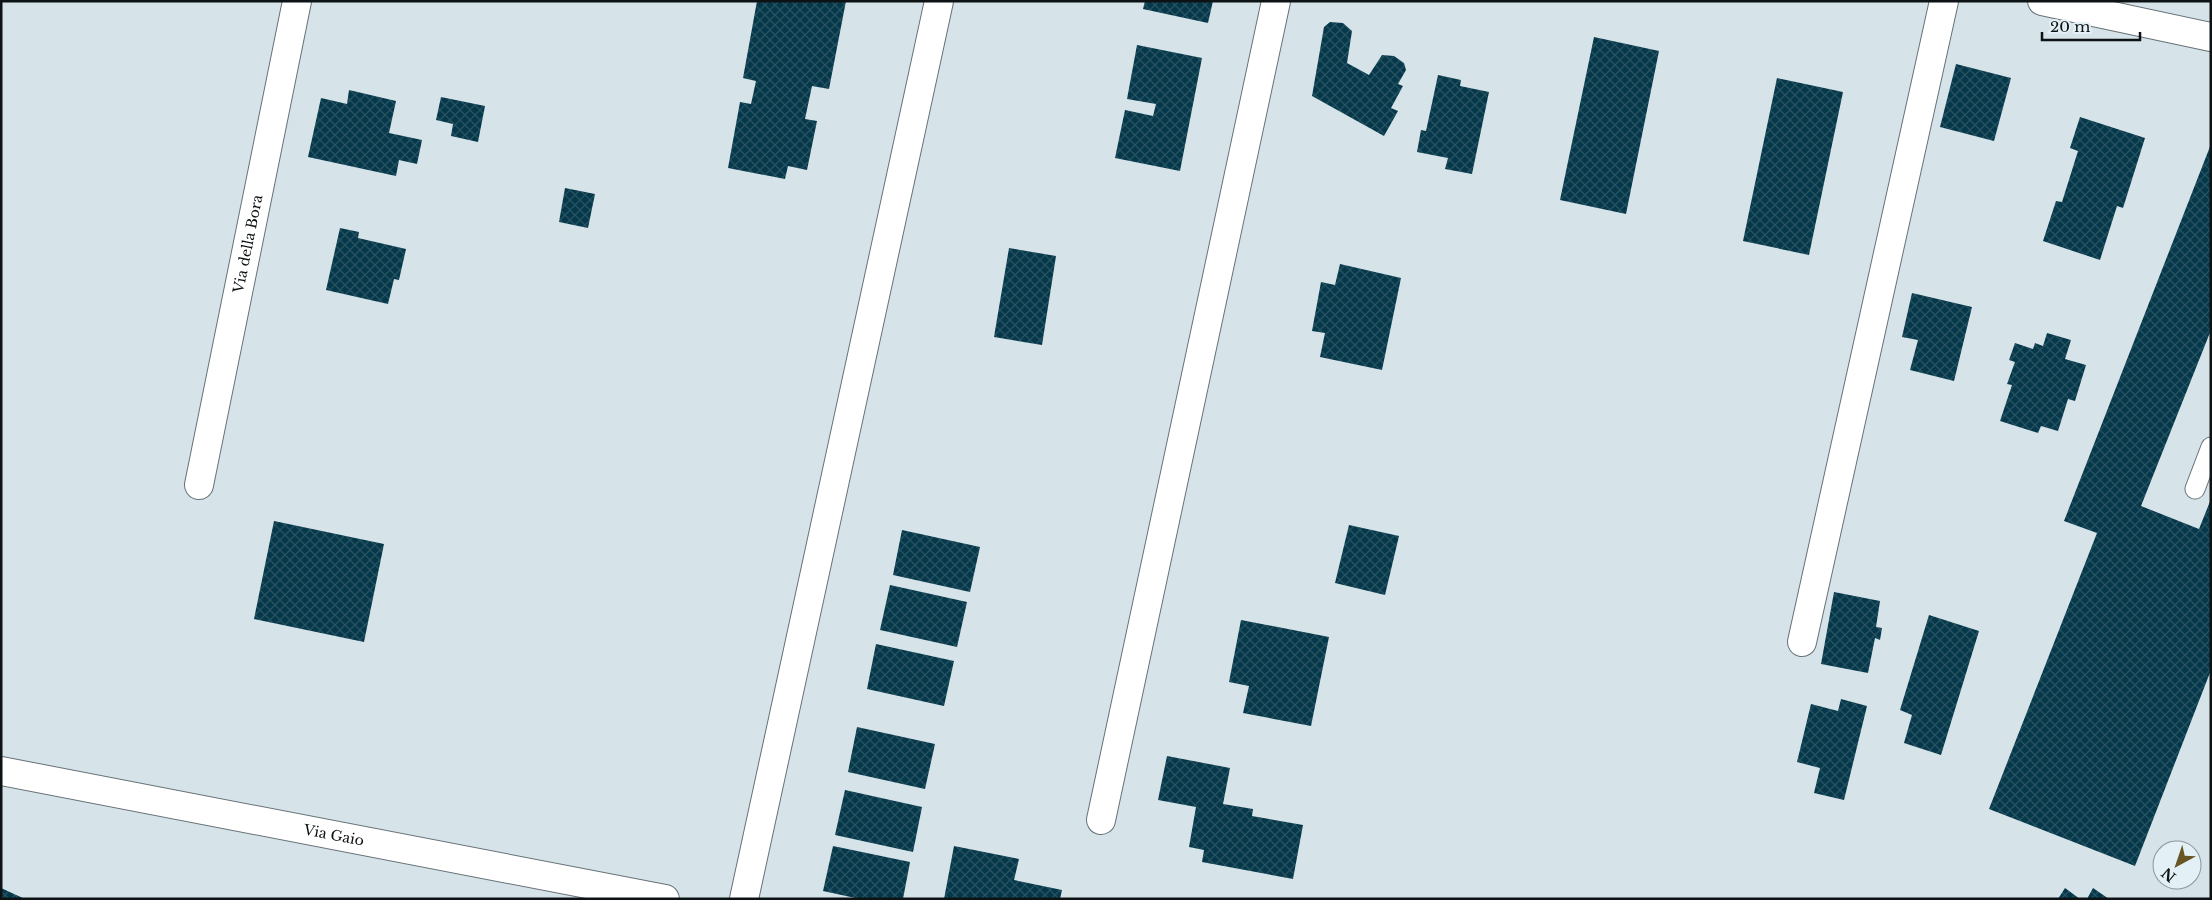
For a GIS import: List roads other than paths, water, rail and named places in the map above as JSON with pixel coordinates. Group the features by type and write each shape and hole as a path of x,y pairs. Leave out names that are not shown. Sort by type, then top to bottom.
{"street":[{"name":"Via della Bora","path":"199,485 297,1"},
{"path":"744,899 939,1"},
{"path":"1101,820 1276,1"},
{"path":"1802,642 1944,1"},
{"path":"2042,1 2211,37"},
{"name":"Via Gaio","path":"1,771 666,899"}],"lane":[{"path":"2195,490 2211,447"}]}
